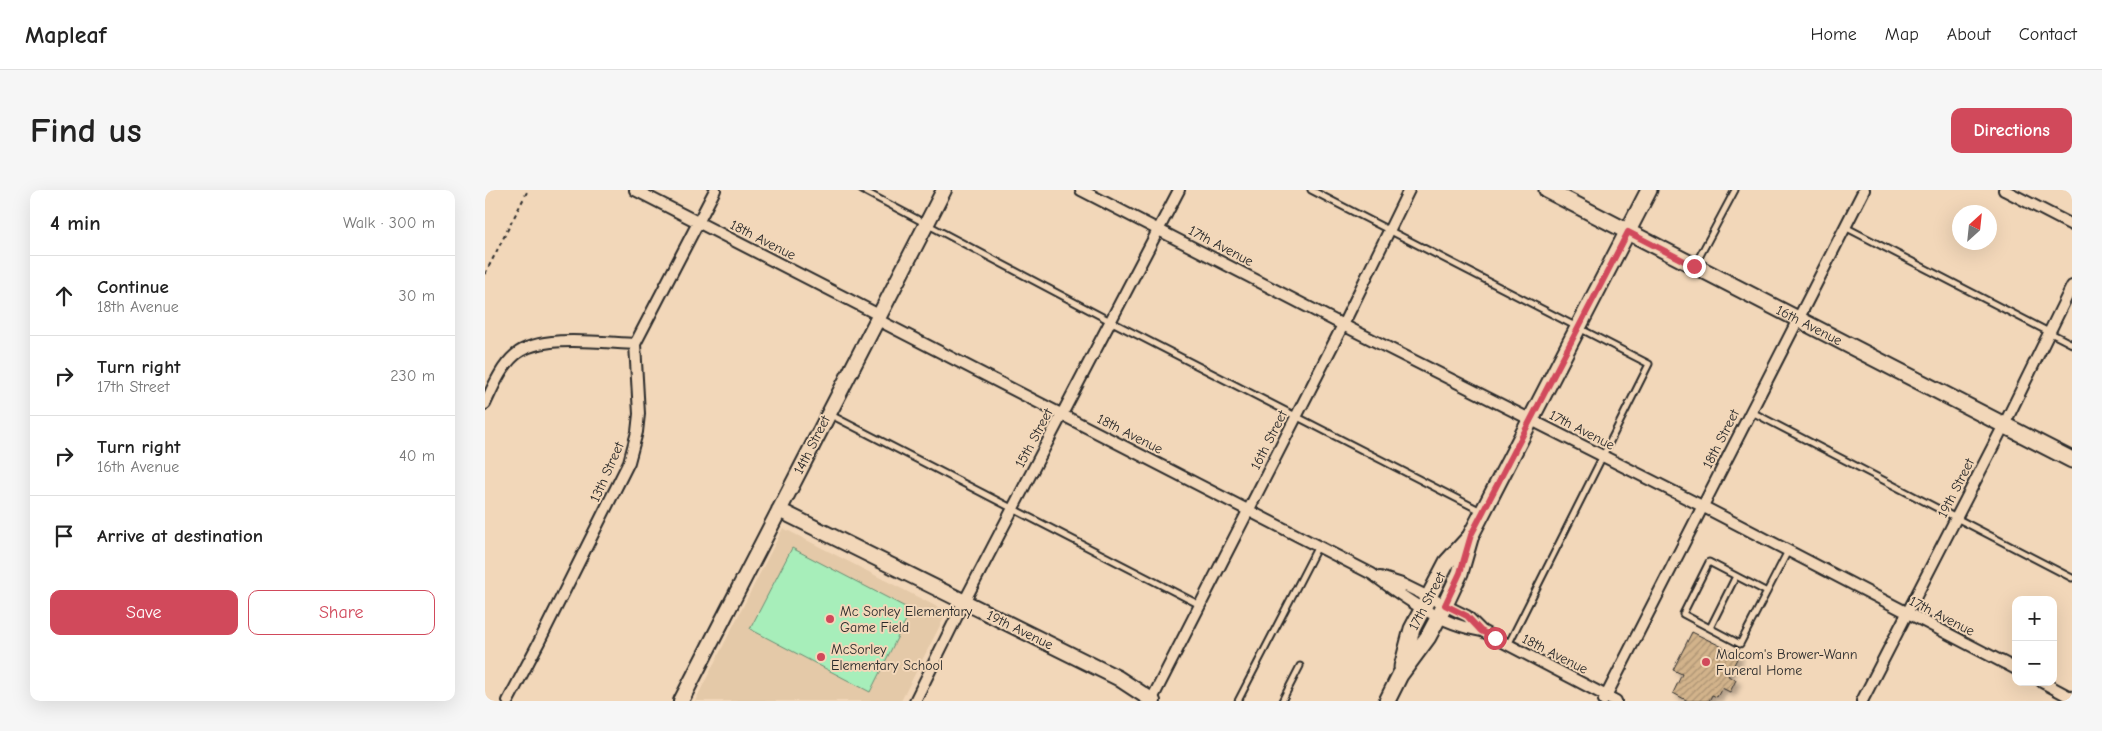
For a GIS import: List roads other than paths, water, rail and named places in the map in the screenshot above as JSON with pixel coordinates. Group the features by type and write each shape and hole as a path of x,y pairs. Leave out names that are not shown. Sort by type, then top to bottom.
{"main road":[{"name":"16th Avenue","path":"1547,190 2072,460"},
{"name":"17th Street","path":"1400,675 1428,637 1442,611 1460,573 1471,535 1649,190"},
{"name":"17th Street","path":"1389,700 1400,675 1412,629 1447,562 1471,535"}],"street":[{"name":"18th Avenue","path":"635,190 1061,415 1249,509 1372,574 1402,584 1442,611 1463,628 1481,631 1604,698 1616,701"},
{"path":"485,404 506,365 522,350 542,343 635,344 715,190"},
{"name":"14th Street","path":"681,701 944,190"},
{"name":"17th Avenue","path":"1081,190 1702,506 2012,667"},
{"name":"15th Street","path":"915,701 963,602 1112,322 1179,190"},
{"name":"16th Street","path":"1152,701 1343,325 1409,190"},
{"name":"18th Street","path":"1604,698 1864,190"},
{"path":"2004,190 2072,225"},
{"name":"19th Street","path":"1862,701 2004,425 2072,286"},
{"name":"13th Street","path":"507,701 539,642 629,462 637,432 639,414 635,344"},
{"name":"19th Avenue","path":"779,510 1118,678 1152,701"},
{"path":"2050,686 2072,698"}],"lane":[{"path":"862,190 1112,322 1483,513"},
{"path":"1311,190 1649,364 1507,645"},
{"path":"1694,266 1735,190"},
{"path":"1845,227 2072,344"},
{"path":"1750,411 2072,578"},
{"path":"828,414 1200,605"},
{"path":"1238,701 1319,546"},
{"path":"1767,592 1709,562 1683,614 1740,644 1767,592 1788,551"},
{"path":"1709,628 1736,576"},
{"path":"1283,701 1300,666"}],"place":[{"name":"Mc Sorley Elementary Game Field","path":"830,619"},
{"name":"McSorley Elementary School","path":"821,657"},
{"name":"Malcom's Brower-Wann Funeral Home","path":"1706,662"}]}
